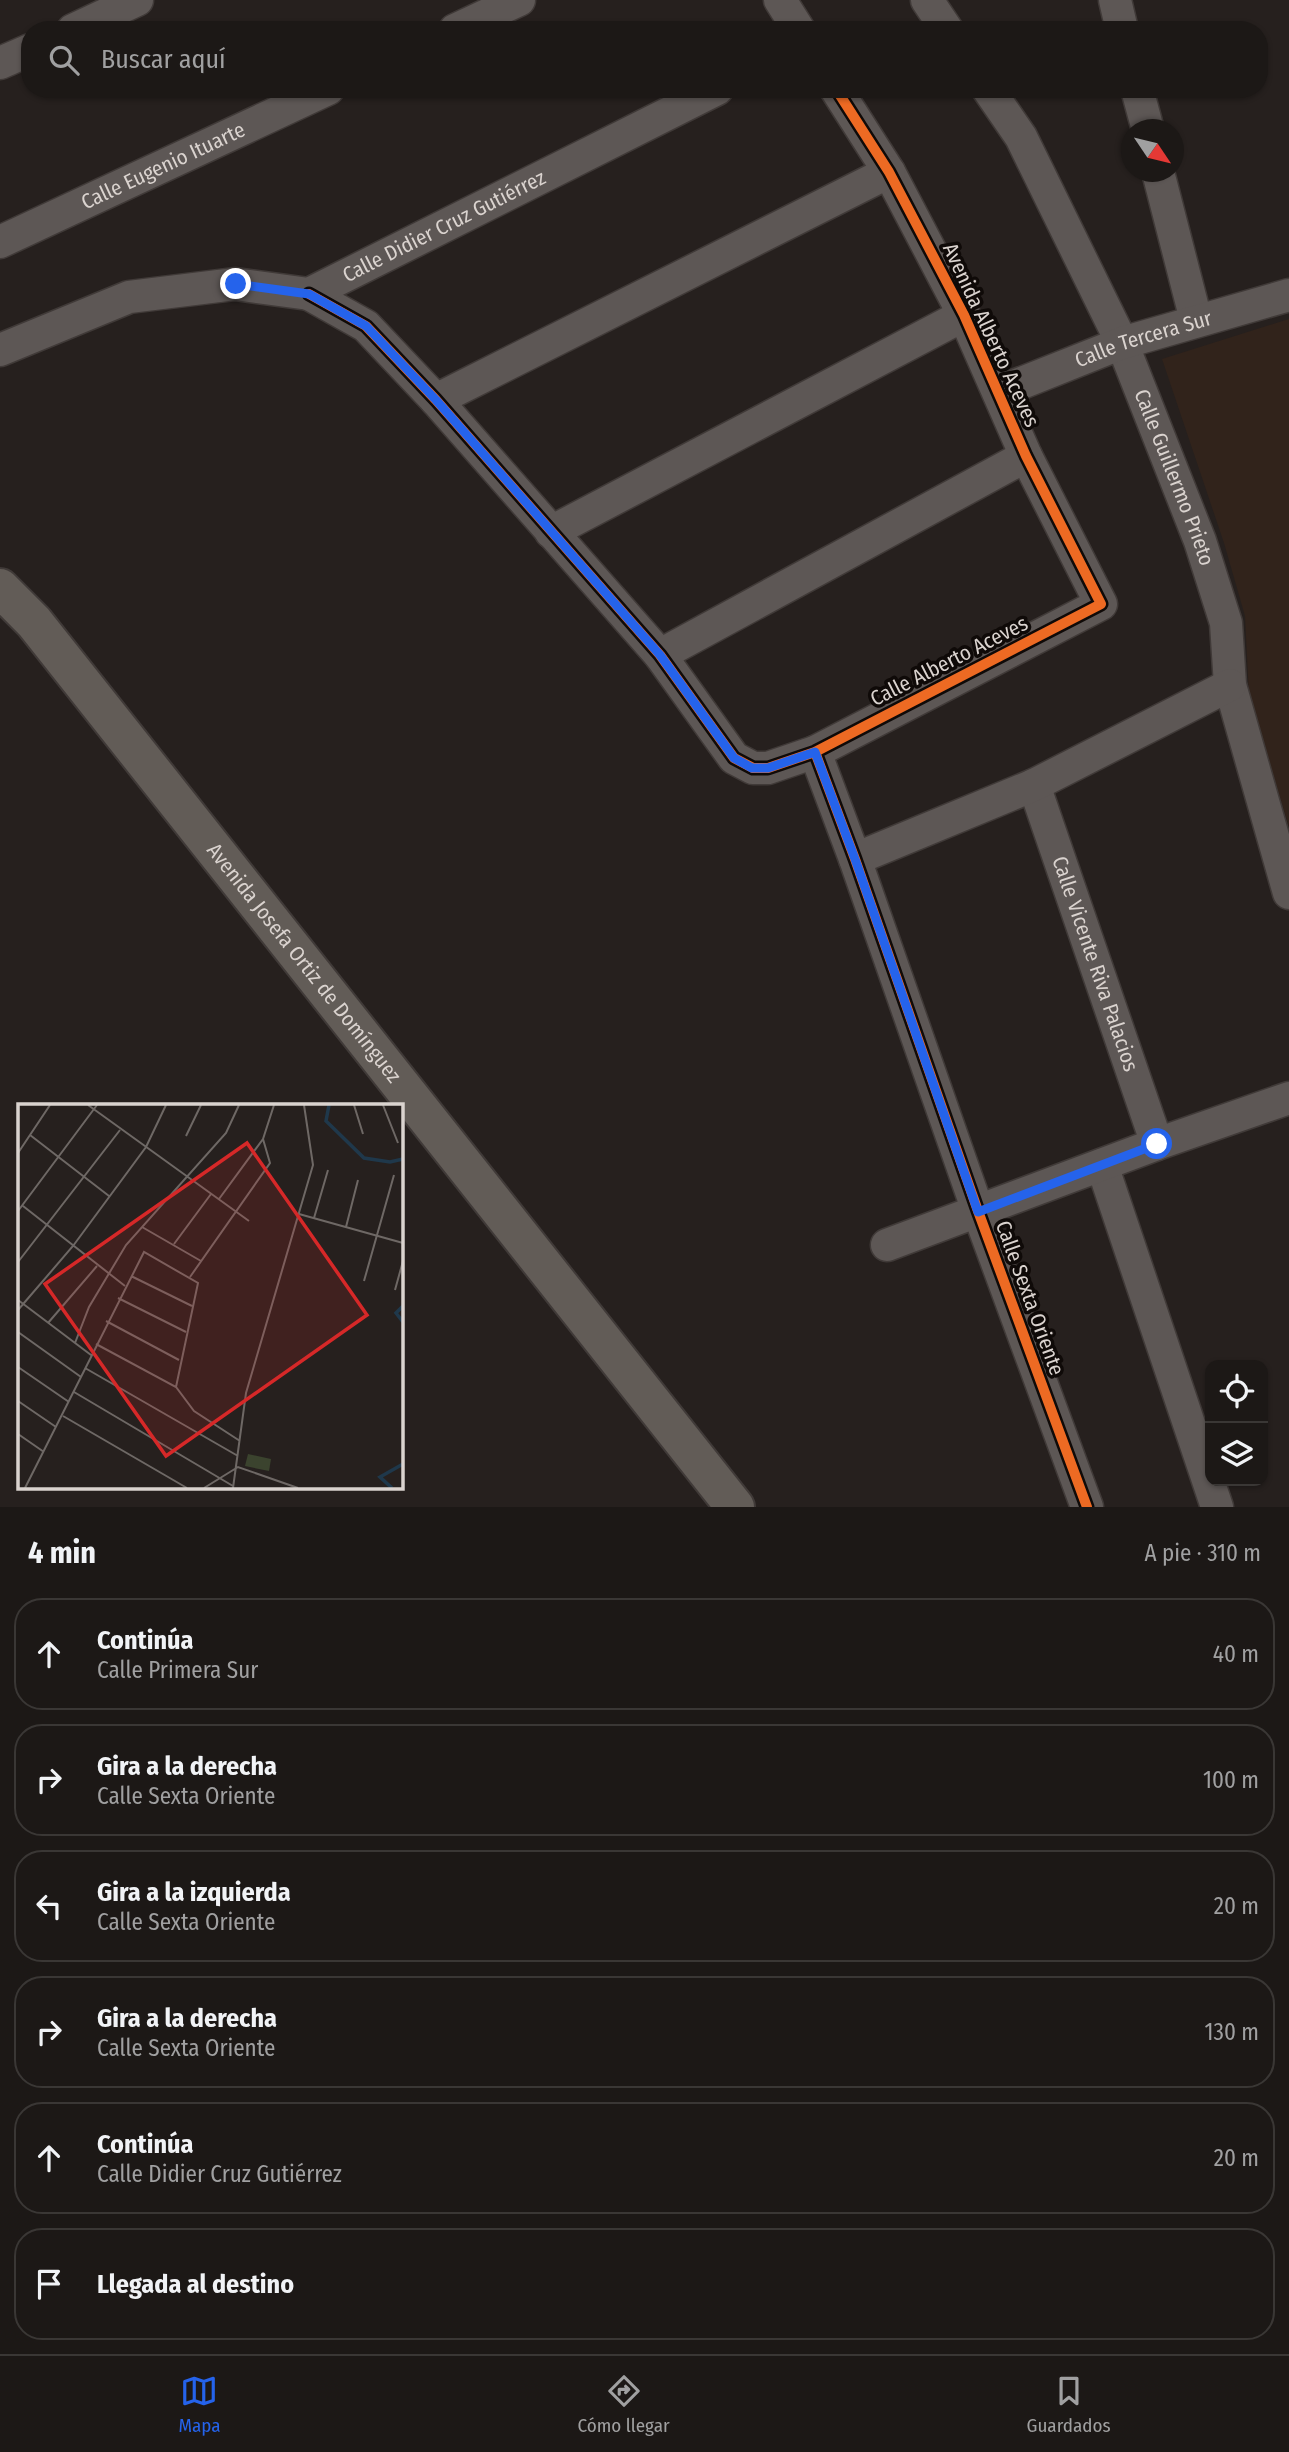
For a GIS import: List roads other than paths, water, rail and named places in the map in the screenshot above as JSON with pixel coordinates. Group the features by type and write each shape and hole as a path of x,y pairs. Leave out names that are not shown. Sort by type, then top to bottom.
{"main road":[{"name":"Avenida Josefa Ortiz de Domínguez","path":"0,588 34,622 735,1507"}],"street":[{"path":"92,21 137,0"},
{"path":"474,21 519,0"},
{"path":"780,0 793,21"},
{"path":"927,0 941,21"},
{"path":"1115,0 1120,21"},
{"path":"0,63 21,54"},
{"name":"Calle Eugenio Ituarte","path":"0,242 309,98"},
{"name":"Calle Didier Cruz Gutiérrez","path":"309,294 699,98"},
{"name":"Avenida Alberto Aceves","path":"842,98 889,172 964,315 1026,456 1101,604"},
{"name":"Calle Guillermo Prieto","path":"994,98 1021,137 1122,343 1200,541 1226,623 1230,685 1289,893"},
{"path":"1139,98 1145,119"},
{"path":"436,400 889,172"},
{"path":"1161,182 1196,320"},
{"path":"0,350 129,297 236,284 309,294 366,326 436,400 660,655 734,758 752,768 768,768 815,752"},
{"name":"Calle Tercera Sur","path":"999,392 1122,343 1289,295"},
{"path":"551,532 964,315"},
{"path":"660,655 1026,456"},
{"name":"Calle Alberto Aceves","path":"815,752 1101,604"},
{"path":"855,859 1034,785 1230,685"},
{"name":"Calle Sexta Oriente","path":"815,752 978,1212 1087,1507"},
{"name":"Calle Vicente Riva Palacios","path":"1034,785 1157,1144"},
{"path":"887,1245 1157,1144 1289,1098"},
{"path":"1102,1165 1217,1507"}]}
